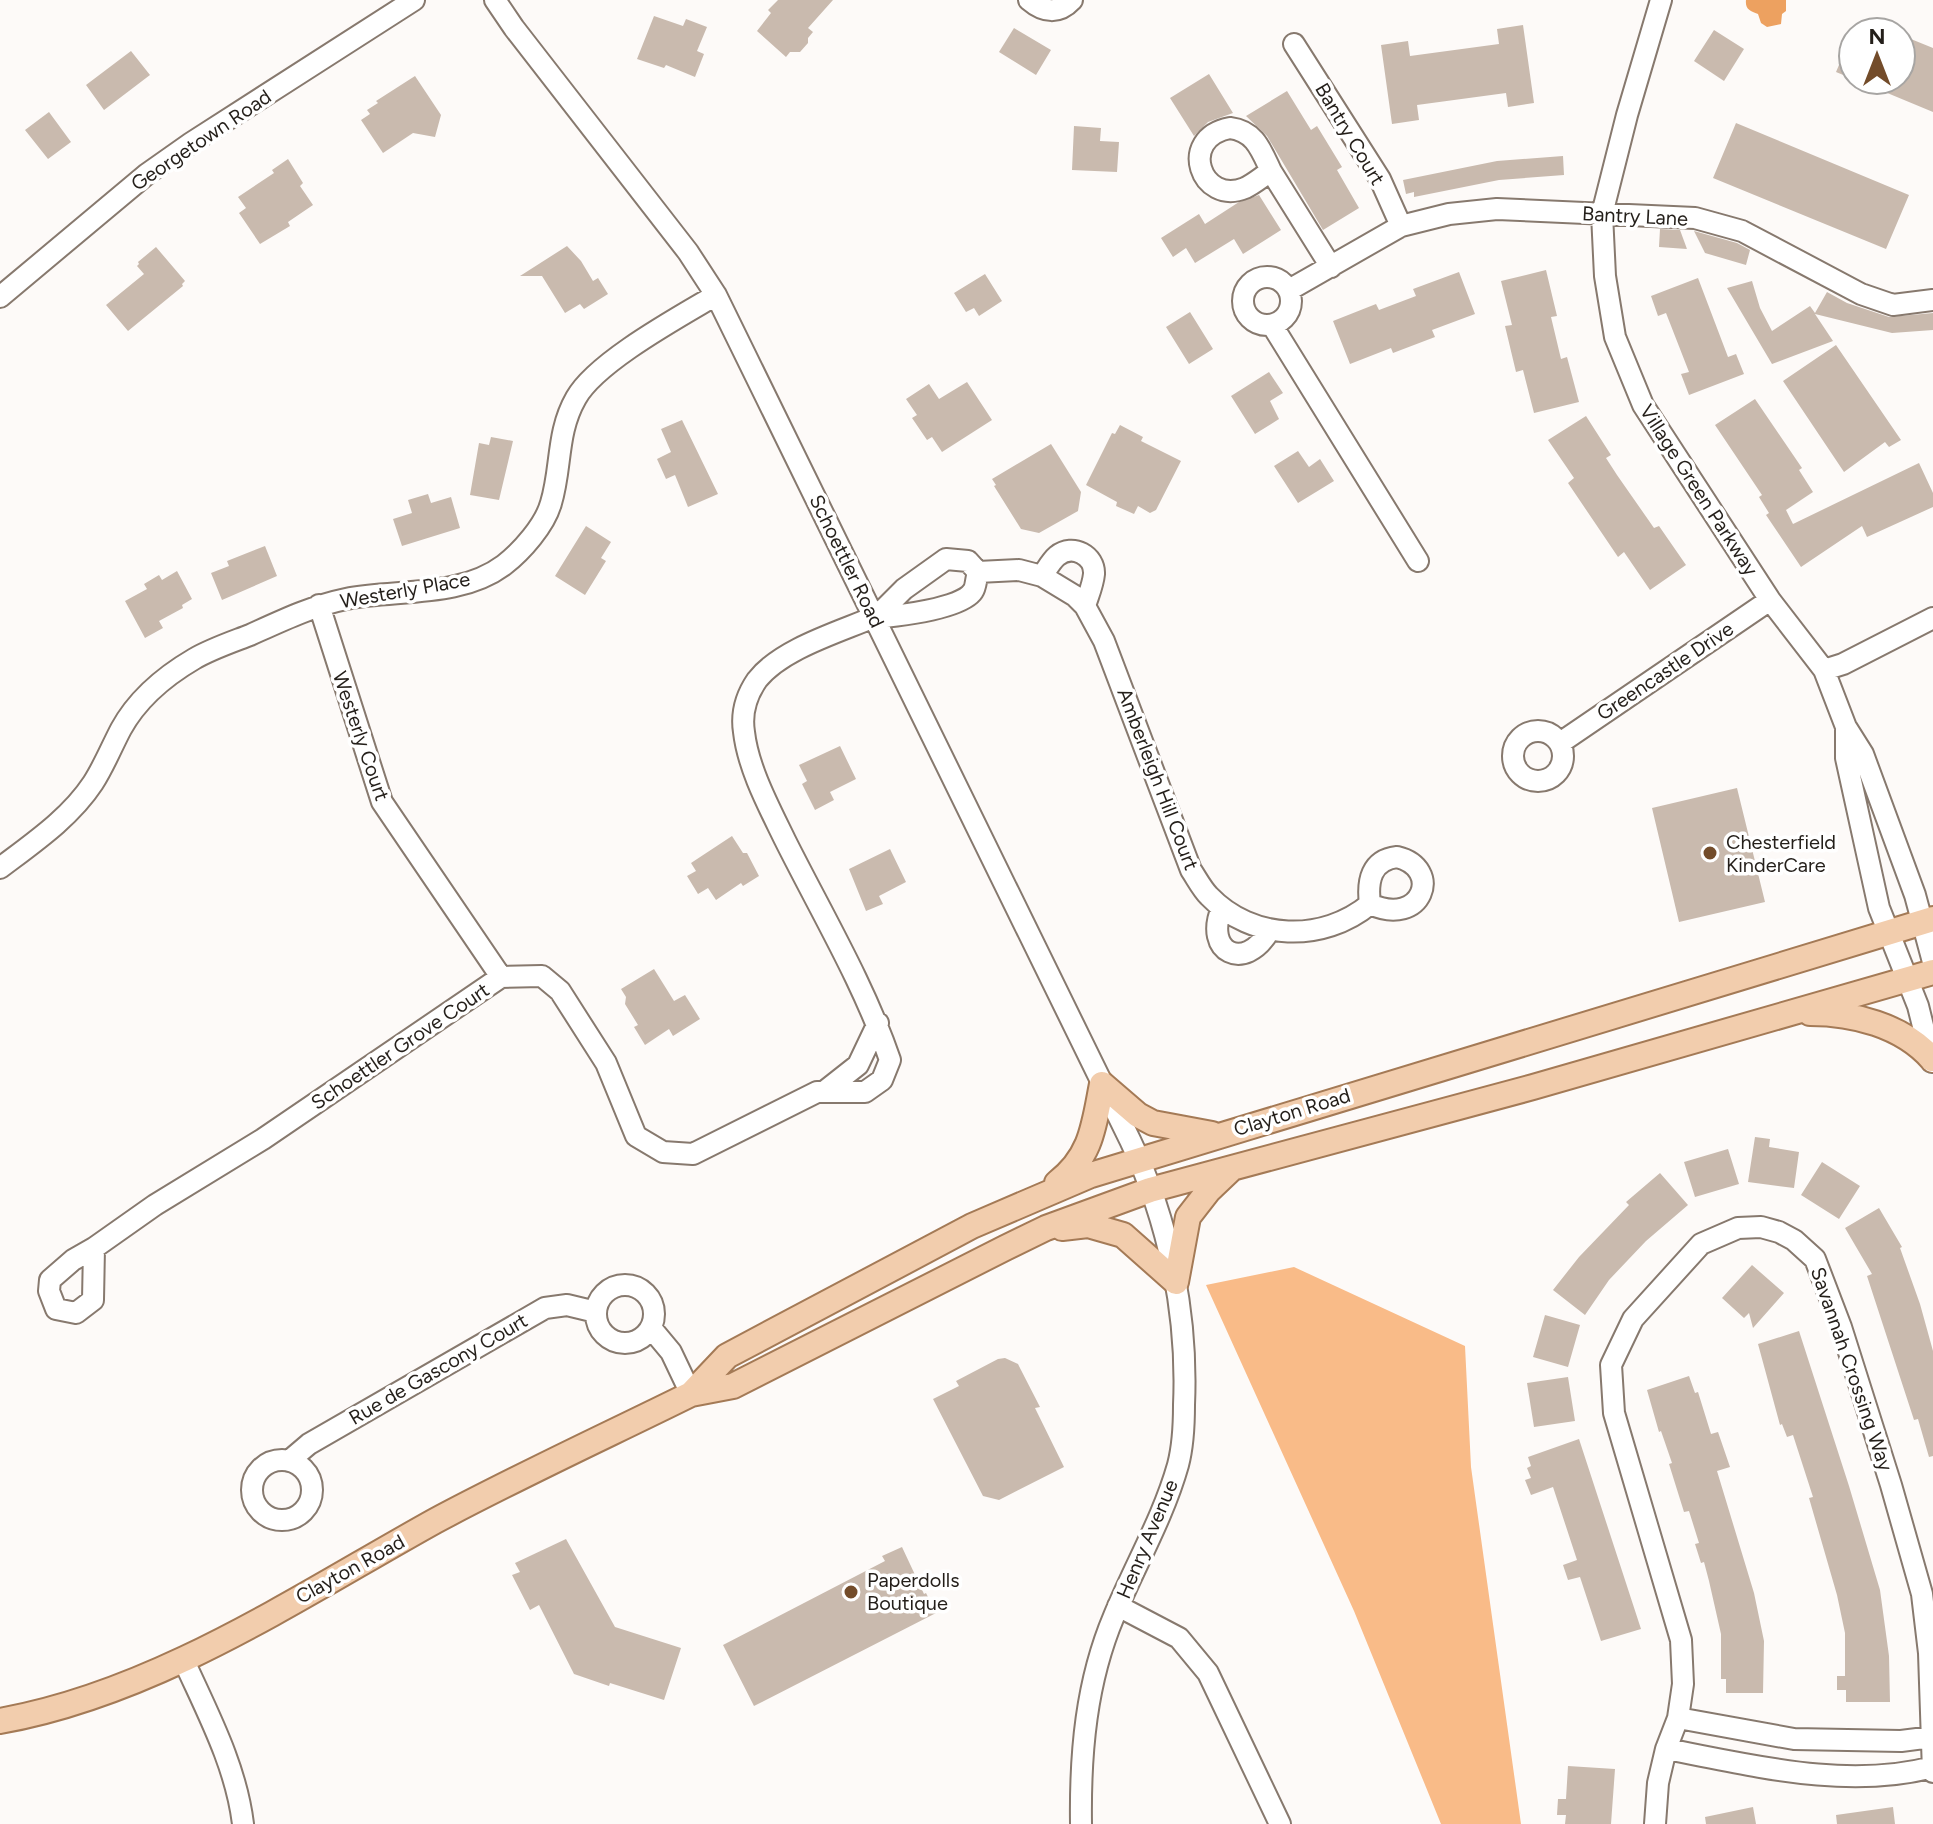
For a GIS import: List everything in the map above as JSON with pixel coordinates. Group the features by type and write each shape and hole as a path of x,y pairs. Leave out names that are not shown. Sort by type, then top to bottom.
{"main road":[{"name":"Clayton Road","path":"691,1394 727,1356 972,1226 1046,1192 1139,1159 1928,920"},
{"name":"Clayton Road","path":"0,1721 98,1694 184,1661 440,1519 691,1394 733,1386 1046,1228 1150,1190 1533,1087 1933,972"},
{"path":"1787,1013 1821,1013 1880,1024 1908,1038 1932,1062"},
{"path":"1102,1084 1138,1115 1153,1123 1219,1135"},
{"path":"1046,1192 1073,1171 1087,1148 1102,1084"},
{"path":"1176,1282 1188,1217 1230,1170"},
{"path":"1046,1228 1088,1225 1123,1235 1176,1282"}],"street":[{"name":"Georgetown Road","path":"0,297 147,174 414,0"},
{"name":"Schoettler Road","path":"495,0 688,252 716,295 1139,1159"},
{"path":"1029,0 1037,7 1054,11 1072,0"},
{"name":"Village Green Parkway","path":"1661,0 1602,214 1605,276 1615,337 1643,405 1770,600 1824,670 1846,727 1863,754 1915,895 1928,920 1933,962"},
{"name":"Bantry Court","path":"1294,44 1380,179 1401,226"},
{"path":"1271,171 1331,267"},
{"name":"Bantry Lane","path":"1289,290 1401,226 1449,214 1497,209 1695,218 1742,231 1861,294 1893,305 1933,300"},
{"path":"1269,277 1284,283 1289,290 1289,311 1279,322 1264,325 1249,317 1243,302 1248,287 1261,278 1269,277"},
{"name":"Westerly Place","path":"0,868 40,838 81,798 93,783 140,701 167,676 197,657 319,605 372,595 455,586 487,575 503,565 521,549 551,504 560,440 577,395 598,371 716,295"},
{"path":"1272,325 1418,561"},
{"path":"1042,576 1062,552 1084,554 1094,571 1085,606"},
{"name":"Amberleigh Hill Court","path":"875,617 904,589 946,559 968,561 978,572 1019,570 1042,576 1075,596 1085,606 1104,641 1191,870 1207,894 1238,919 1269,931 1318,929 1339,923 1370,904"},
{"path":"875,617 908,615 963,600 973,591 978,572"},
{"name":"Greencastle Drive","path":"1560,743 1770,600"},
{"name":"Westerly Court","path":"319,605 382,802 501,977"},
{"name":"Schoettler Grove Court","path":"94,1248 155,1205 276,1130 501,977 542,976 560,991 606,1063 636,1136 663,1152 693,1154 817,1092 865,1092 882,1080 890,1060 878,1023 776,821 749,757 743,709 759,678 795,650 875,617"},
{"path":"1824,670 1932,621"},
{"name":"Village Green Parkway","path":"1846,727 1846,758 1879,908 1918,1006 1932,1062"},
{"path":"1222,908 1217,919 1216,935 1230,953 1253,951 1269,931"},
{"name":"Henry Avenue","path":"1081,1824 1081,1773 1087,1709 1101,1653 1118,1606 1163,1510 1179,1462 1186,1366 1176,1282 1139,1159"},
{"name":"Savannah Crossing Way","path":"1655,1824 1658,1783 1678,1718 1683,1684 1681,1640 1614,1413 1611,1365 1633,1319 1701,1244 1738,1228 1761,1227 1779,1232 1794,1240 1815,1259 1841,1327 1922,1594 1929,1653 1933,1769"},
{"path":"619,1285 629,1285 638,1288 652,1301 654,1319 651,1328 636,1341 617,1342 601,1331 596,1312 603,1294 619,1285"},
{"name":"Rue de Gascony Court","path":"289,1461 309,1444 545,1308 567,1305 596,1312"},
{"path":"651,1328 671,1352 691,1394"},
{"path":"1118,1606 1179,1638 1208,1673 1280,1824"},
{"path":"184,1661 222,1746 240,1798 243,1824"},
{"path":"1678,1718 1794,1739 1901,1741 1932,1737"},
{"path":"1666,1749 1792,1772 1863,1776 1933,1769"}],"shaded area":[{"path":"1746,0 1786,0 1781,24 1767,27 1761,23 1758,14 1747,8"},
{"path":"1294,1267 1465,1346 1471,1467 1521,1824 1441,1824 1354,1611 1206,1285"}],"building":[{"path":"778,0 833,0 808,28 813,32 808,43 800,52 790,52 786,57 757,31 771,13 768,10"},
{"path":"654,16 683,26 686,19 707,27 697,51 704,54 695,77 666,65 664,68 637,59"},
{"path":"1523,25 1534,103 1508,107 1506,93 1417,105 1419,120 1392,124 1381,45 1408,41 1410,56 1499,44 1497,29"},
{"path":"1014,28 1051,50 1036,75 999,52"},
{"path":"1714,30 1744,49 1724,81 1694,61"},
{"path":"1917,42 1933,48 1933,112 1894,96 1917,96"},
{"path":"131,51 150,75 104,110 86,85"},
{"path":"1209,74 1233,113 1208,122 1194,136 1170,98"},
{"path":"415,76 441,115 435,137 413,133 383,153 361,120 370,114 367,110 378,103 376,101"},
{"path":"1287,91 1311,130 1317,126 1342,167 1337,170 1359,208 1323,230 1267,136 1246,116"},
{"path":"49,112 71,142 48,159 25,130"},
{"path":"1736,123 1909,195 1886,249 1713,178"},
{"path":"1074,126 1101,128 1100,141 1119,142 1117,172 1072,170"},
{"path":"1563,156 1564,175 1499,180 1414,197 1414,192 1406,194 1403,180 1497,161"},
{"path":"288,159 313,205 288,222 290,226 260,244 239,213 246,208 238,197 274,173 272,170"},
{"path":"1259,195 1281,230 1243,254 1234,239 1195,263 1186,248 1173,257 1161,238 1199,214 1205,224 1239,202"},
{"path":"1660,229 1680,230 1687,249 1659,247"},
{"path":"1694,231 1737,243 1750,250 1746,265 1705,253"},
{"path":"567,246 593,281 598,278 608,294 584,309 580,304 565,313 542,276 520,276"},
{"path":"156,247 185,281 183,286 128,331 106,305 144,274 137,266 138,262"},
{"path":"1546,270 1557,316 1551,317 1561,359 1567,357 1579,402 1534,413 1523,370 1516,372 1505,326 1512,325 1501,281"},
{"path":"1459,272 1475,314 1432,330 1435,337 1393,353 1391,348 1350,364 1333,321 1376,304 1379,310 1416,296 1413,289"},
{"path":"985,274 1002,301 979,316 974,308 966,312 954,293"},
{"path":"1698,278 1728,357 1736,354 1744,374 1689,395 1681,374 1689,372 1666,313 1658,316 1651,296"},
{"path":"1752,281 1760,308 1772,331 1810,306 1815,313 1827,292 1847,303 1889,317 1933,313 1933,330 1892,333 1815,314 1833,341 1772,364 1727,288"},
{"path":"1190,312 1213,349 1189,364 1166,327"},
{"path":"1836,345 1901,440 1889,447 1885,442 1844,472 1783,381"},
{"path":"1269,372 1283,393 1270,401 1279,419 1255,434 1231,396"},
{"path":"967,382 992,420 942,452 932,437 927,440 912,418 917,415 906,399 929,384 939,399"},
{"path":"1755,399 1802,468 1799,470 1813,492 1786,510 1793,524 1919,463 1933,493 1933,507 1867,537 1862,526 1801,567 1766,515 1769,513 1759,497 1762,495 1715,425"},
{"path":"1586,416 1611,455 1606,458 1617,475 1654,528 1659,526 1686,565 1650,590 1624,552 1618,557 1568,483 1574,478 1548,440"},
{"path":"682,420 718,494 688,507 675,475 666,479 657,459 671,452 661,429"},
{"path":"1120,425 1143,437 1141,441 1181,461 1156,510 1150,513 1138,506 1134,514 1116,506 1117,502 1086,485 1112,433 1115,434"},
{"path":"491,437 513,441 499,500 470,495 479,443 489,445"},
{"path":"1051,444 1081,492 1078,511 1039,533 1021,529 992,479"},
{"path":"1298,451 1309,467 1320,459 1334,481 1298,503 1274,466"},
{"path":"428,494 431,503 451,497 460,528 402,546 393,519 412,513 408,500"},
{"path":"586,526 611,542 601,558 606,561 585,595 555,576"},
{"path":"265,546 277,576 222,600 211,573 229,566 227,561"},
{"path":"177,571 192,599 182,605 183,608 159,621 163,628 145,638 125,601 147,589 144,584 159,575 162,580"},
{"path":"840,746 856,779 830,792 834,800 815,810 802,784 807,781 799,765"},
{"path":"1737,788 1765,902 1679,922 1652,808"},
{"path":"732,836 743,853 747,853 759,876 743,886 741,883 716,900 708,888 698,894 687,876 696,871 691,863"},
{"path":"890,849 906,882 879,896 883,904 866,911 849,869"},
{"path":"654,969 674,1001 685,995 700,1019 673,1036 669,1029 645,1045 634,1027 638,1025 625,1004 626,997 621,989"},
{"path":"1755,1137 1770,1139 1769,1147 1799,1152 1794,1188 1748,1182"},
{"path":"1728,1149 1739,1184 1695,1197 1684,1162"},
{"path":"1822,1162 1860,1186 1839,1219 1801,1195"},
{"path":"1660,1173 1688,1205 1646,1241 1609,1280 1585,1315 1553,1290 1579,1257 1629,1205 1626,1202"},
{"path":"1879,1208 1902,1247 1933,1351 1933,1456 1929,1457 1867,1276 1872,1274 1845,1228"},
{"path":"1752,1265 1784,1293 1753,1328 1749,1313 1744,1318 1722,1298"},
{"path":"1545,1315 1580,1325 1568,1367 1533,1357"},
{"path":"1799,1331 1880,1590 1889,1656 1890,1702 1846,1702 1846,1690 1837,1690 1837,1676 1845,1676 1845,1633 1837,1595 1809,1498 1813,1497 1793,1435 1787,1437 1780,1425 1758,1344"},
{"path":"1005,1358 1018,1364 1040,1407 1035,1408 1064,1467 999,1500 983,1496 933,1399 959,1386 956,1381"},
{"path":"1689,1376 1695,1393 1698,1392 1711,1434 1718,1432 1730,1467 1717,1471 1754,1593 1764,1641 1763,1693 1726,1693 1726,1679 1721,1679 1721,1634 1709,1581 1695,1544 1699,1543 1689,1511 1684,1512 1669,1464 1672,1463 1647,1390"},
{"path":"1568,1377 1575,1421 1534,1427 1527,1383"},
{"path":"1579,1439 1641,1629 1601,1641 1580,1577 1568,1580 1563,1565 1577,1560 1553,1487 1531,1495 1525,1480 1531,1478 1527,1468 1531,1466 1528,1457"},
{"path":"566,1539 615,1627 681,1648 664,1700 574,1674 539,1605 530,1610 512,1575 520,1572 515,1563"},
{"path":"902,1547 936,1613 754,1706 723,1645 885,1561 882,1556"},
{"path":"1568,1766 1615,1769 1611,1824 1565,1824 1566,1815 1557,1815 1558,1799 1566,1799"},
{"path":"1753,1807 1756,1824 1706,1824 1705,1817"},
{"path":"1893,1807 1895,1824 1837,1824 1836,1815"}],"place":[{"name":"Chesterfield KinderCare","path":"1710,853"},
{"name":"Paperdolls Boutique","path":"851,1592"}]}
